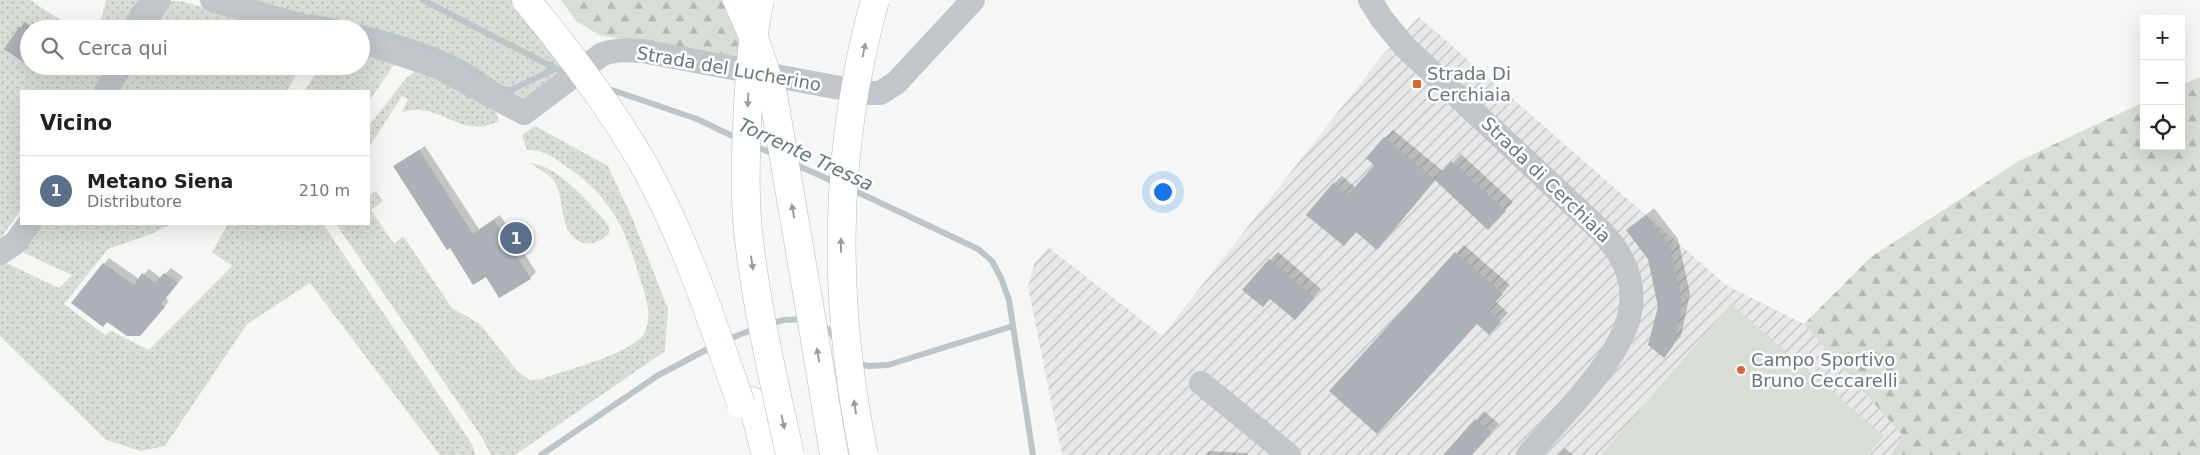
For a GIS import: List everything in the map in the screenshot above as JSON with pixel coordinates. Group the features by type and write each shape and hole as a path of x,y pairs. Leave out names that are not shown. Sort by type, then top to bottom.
{"highway":[{"path":"526,0 580,67 645,168 698,286 766,455"},
{"path":"538,0 560,25 603,83 656,167 674,202 708,282 746,402 754,455"},
{"path":"737,0 756,43 773,94 834,455"},
{"path":"760,0 755,21 749,79 746,166 748,229 760,313 790,455"},
{"path":"864,455 846,332 840,248 842,193 849,124 875,0"}],"street":[{"path":"146,20 159,0"},
{"path":"212,0 282,20"},
{"name":"Strada del Lucherino","path":"370,44 436,66 524,114 601,55 614,51 642,51 839,89 880,93 896,83 973,0"},
{"name":"Strada di Cerchiaia","path":"1370,0 1404,47 1601,231 1619,253 1626,267 1630,282 1630,307 1621,342 1591,383 1528,455"},
{"path":"107,90 115,75"},
{"path":"0,253 15,243 28,225"},
{"path":"1201,383 1289,455"}],"shaded area":[{"path":"1419,17 1726,285 1804,324 1903,436 1890,455 1062,455 1028,287 1034,264 1048,247 1162,336 1382,56"}],"green space":[{"path":"0,0 30,0 60,20 20,20 20,75 106,75 98,90 20,90 20,211 0,239"},
{"path":"106,0 149,0 137,20 101,20"},
{"path":"236,0 515,0 569,64 517,103 370,37 370,20 310,20"},
{"path":"561,0 724,0 741,31 739,59 599,35 576,21"},
{"path":"173,1 181,1 247,20 155,20 167,5"},
{"path":"370,55 396,62 370,100 370,90 306,90 314,75 370,75"},
{"path":"421,70 495,110 499,121 477,127 468,126 422,110 402,112 408,99 402,96 370,145 370,125 406,78"},
{"path":"123,75 296,75 288,90 116,90"},
{"path":"2200,77 2200,455 1890,455 1903,436 1804,324 1871,257 2019,161 2140,104 2140,150 2185,150 2185,83"},
{"path":"535,126 608,166 633,220 668,309 665,351 515,455 491,455 483,439 337,225 370,225 370,194 376,191 383,201 371,210 394,244 403,236 452,308 480,324 518,372 530,380 541,379 581,366 626,348 644,334 647,328 648,308 635,263 622,230 614,215 594,189 551,156 543,152 527,150 522,135"},
{"path":"530,163 541,166 562,177 606,222 609,234 594,243 584,243 576,240 564,219 555,182"},
{"path":"34,225 170,225 151,234 108,249 64,304 105,335 111,331 149,350 232,266 212,252 227,225 324,225 456,420 473,446 475,455 440,455 310,283 247,324 165,446 141,451 106,440 0,336 0,260 59,288 72,275 24,253 24,241"},
{"name":"Campo Sportivo Bruno Ceccarelli","path":"1731,304 1884,436 1867,455 1601,455"}],"building":[{"path":"19,27 20,28 20,60 4,49"},
{"path":"1384,137 1435,180 1377,250 1356,232 1344,246 1306,215 1333,183 1347,196 1374,165 1366,158"},
{"path":"419,150 473,234 494,220 531,279 499,298 486,277 473,285 450,248 447,250 393,166"},
{"path":"1451,161 1506,211 1488,230 1435,180"},
{"path":"1646,215 1670,247 1682,303 1673,346 1664,358 1648,345 1658,307 1648,259 1626,230"},
{"path":"1455,252 1503,294 1488,310 1501,322 1489,335 1477,324 1377,434 1329,391"},
{"path":"1269,259 1314,298 1295,320 1270,299 1263,307 1242,290"},
{"path":"103,263 134,285 142,273 155,283 164,273 178,283 161,304 165,307 140,336 127,336 107,322 103,327 71,303"},
{"path":"1475,419 1491,433 1472,455 1443,455"}],"waterway":[{"path":"129,20 134,10 144,0"},
{"name":"Torrente Tressa","path":"423,0 566,74"},
{"path":"311,17 325,20"},
{"path":"370,30 439,52 457,60 502,89 509,91 554,69"},
{"name":"Torrente Tressa","path":"606,88 697,119 739,139"},
{"name":"Torrente Tressa","path":"753,145 776,155"},
{"name":"Torrente Tressa","path":"792,163 837,183"},
{"name":"Torrente Tressa","path":"851,189 978,249 992,261 1009,300 1033,455"},
{"path":"768,324 784,320 805,319"},
{"path":"822,325 830,331 836,341"},
{"path":"856,363 868,366 888,365 1013,326"},
{"path":"726,340 757,328"},
{"path":"541,455 657,376 715,345"}],"place":[{"name":"Strada Di Cerchiaia","path":"1417,84"},
{"name":"Metano Siena","path":"516,238"},
{"name":"Campo Sportivo Bruno Ceccarelli","path":"1741,370"}]}
